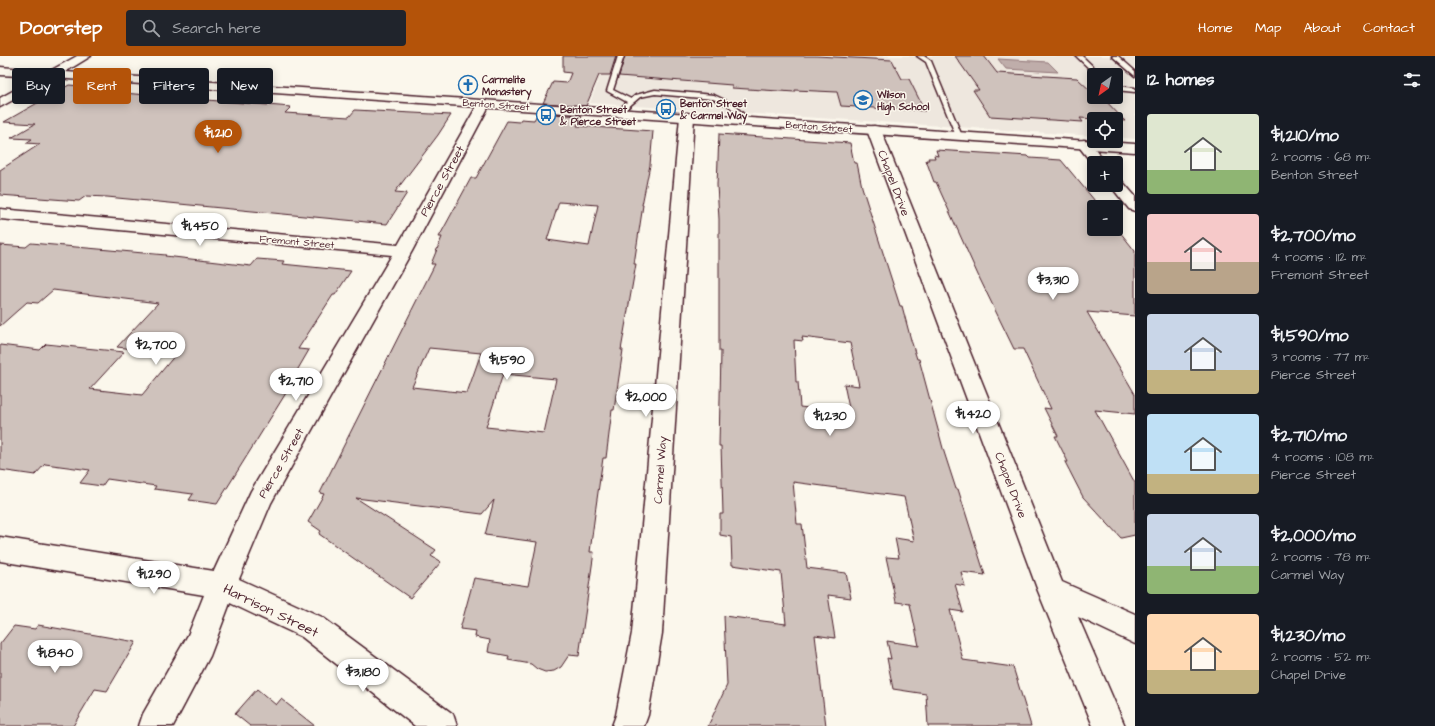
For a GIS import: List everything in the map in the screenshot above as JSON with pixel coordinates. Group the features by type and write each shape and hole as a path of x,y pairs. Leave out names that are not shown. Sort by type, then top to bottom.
{"street":[{"path":"63,68 85,56"},
{"name":"Benton Street","path":"0,71 12,72"},
{"name":"Benton Street","path":"65,75 1135,148"},
{"path":"0,103 12,96"},
{"name":"Pierce Street","path":"155,726 199,645 222,585 260,499 403,251 484,104"},
{"name":"Carmel Way","path":"628,726 632,715 647,633 687,117"},
{"name":"Chapel Drive","path":"874,130 1052,591 1109,726"},
{"path":"1084,144 1093,156"},
{"path":"1123,191 1135,206"},
{"name":"Fremont Street","path":"0,214 403,251"},
{"name":"Harrison Street","path":"0,549 222,585 312,626 441,726"},
{"path":"1052,591 1135,629"}],"lane":[{"path":"622,56 610,91 631,101"},
{"path":"920,56 928,61 959,136"},
{"path":"1079,56 1092,68"},
{"path":"1115,56 1135,74"},
{"path":"1123,89 1135,90"},
{"path":"619,112 631,101 642,95 655,92 714,96 731,105 749,122"}],"shaded area":[{"name":"Wilson High School","path":"607,56 1135,56 1135,139 1123,138 1123,112 1087,112 1087,136 590,103"},
{"path":"998,59 1048,62 1058,72 1006,69"}],"building":[{"path":"563,56 616,56 610,75 599,75 586,106 543,103 553,82 567,83 571,73 563,72"},
{"path":"625,56 816,56 892,60 902,79 909,79 925,111 841,106 837,92 795,90 795,92 732,88 732,85 619,76"},
{"path":"955,56 984,56 997,73 1077,78 1087,87 1087,104 1109,104 1116,112 1087,112 1087,118 1080,118 1083,122 990,116 973,90 979,90"},
{"path":"69,85 73,85 73,104 131,104 131,94 139,94 139,104 209,104 209,100 217,101 217,104 255,104 291,107 285,113 349,117 355,110 451,115 438,135 395,192 407,193 387,224 107,197 86,196 79,201 0,195 0,170 40,144 26,143 32,139 11,138 35,124 4,122 36,104 65,104 65,87"},
{"path":"538,113 582,116 577,126 653,131 650,165 642,205 634,264 636,264 621,350 623,350 614,410 612,410 606,458 603,458 596,506 590,552 594,552 579,656 569,655 561,667 554,671 545,672 537,669 531,664 508,660 509,656 488,652 490,640 475,637 476,631 460,629 474,578 528,586 537,542 485,535 494,500 482,514 356,498 436,550 431,556 441,562 410,598 319,534 321,531 308,522 324,494 320,493 435,264 431,264 442,237 439,237 471,178 476,178 507,121 519,122 521,119 534,120","holes":["559,202 598,205 589,246 547,240","429,348 481,353 467,393 412,387","503,374 556,379 544,433 486,427"]},
{"path":"719,134 850,143 854,163 857,163 862,187 900,306 902,306 917,359 919,359 944,452 956,489 958,489 985,575 961,572 965,586 955,584 963,612 950,610 963,660 1013,667 1031,726 928,726 926,694 893,689 887,658 891,659 887,641 919,646 910,604 896,602 886,557 899,558 895,538 914,541 904,497 793,482 797,524 802,524 807,568 846,573 851,598 828,595 835,638 815,635 826,726 708,726 727,685 724,616 786,624 781,572 732,565 731,537 720,535 720,514 723,514 721,446 719,446 721,351 719,351 719,219 717,185","holes":["802,337 850,343 859,386 844,384 850,413 800,407 798,382 796,382 794,340 803,341"]},
{"path":"936,150 1028,156 1030,158 1061,160 1094,200 1087,200 1087,236 1123,236 1135,251 1135,316 1087,312 1135,394 1135,414 1095,410 1135,483 1135,535 1121,538 1083,497 1065,462 1068,462 1055,436 1058,436 1044,408 1051,409 1023,349 1014,349 978,275 936,182 934,182 926,160 929,160 928,158 935,158 934,155 938,156"},
{"path":"31,243 166,255 165,256 251,266 257,259 284,261 282,264 351,271 335,295 333,295 298,349 309,350 284,393 286,393 217,504 189,500 193,494 154,489 156,486 107,479 102,486 80,483 90,470 45,464 35,475 0,470 0,345 40,350 46,344 124,352 90,389 142,395 176,354 117,347 158,303 53,290 38,303 27,302 0,326 0,245 26,247"},
{"path":"38,625 136,642 107,691 95,689 73,726 0,726 0,644 14,626 35,629"},
{"path":"257,689 276,705 281,699 315,726 250,726 235,714"}],"place":[{"name":"Carmelite Monastery","path":"468,85"},
{"name":"Wilson High School","path":"863,100"},
{"name":"Benton Street & Carmel Way","path":"666,109"},
{"name":"Benton Street & Pierce Street","path":"546,115"}]}
